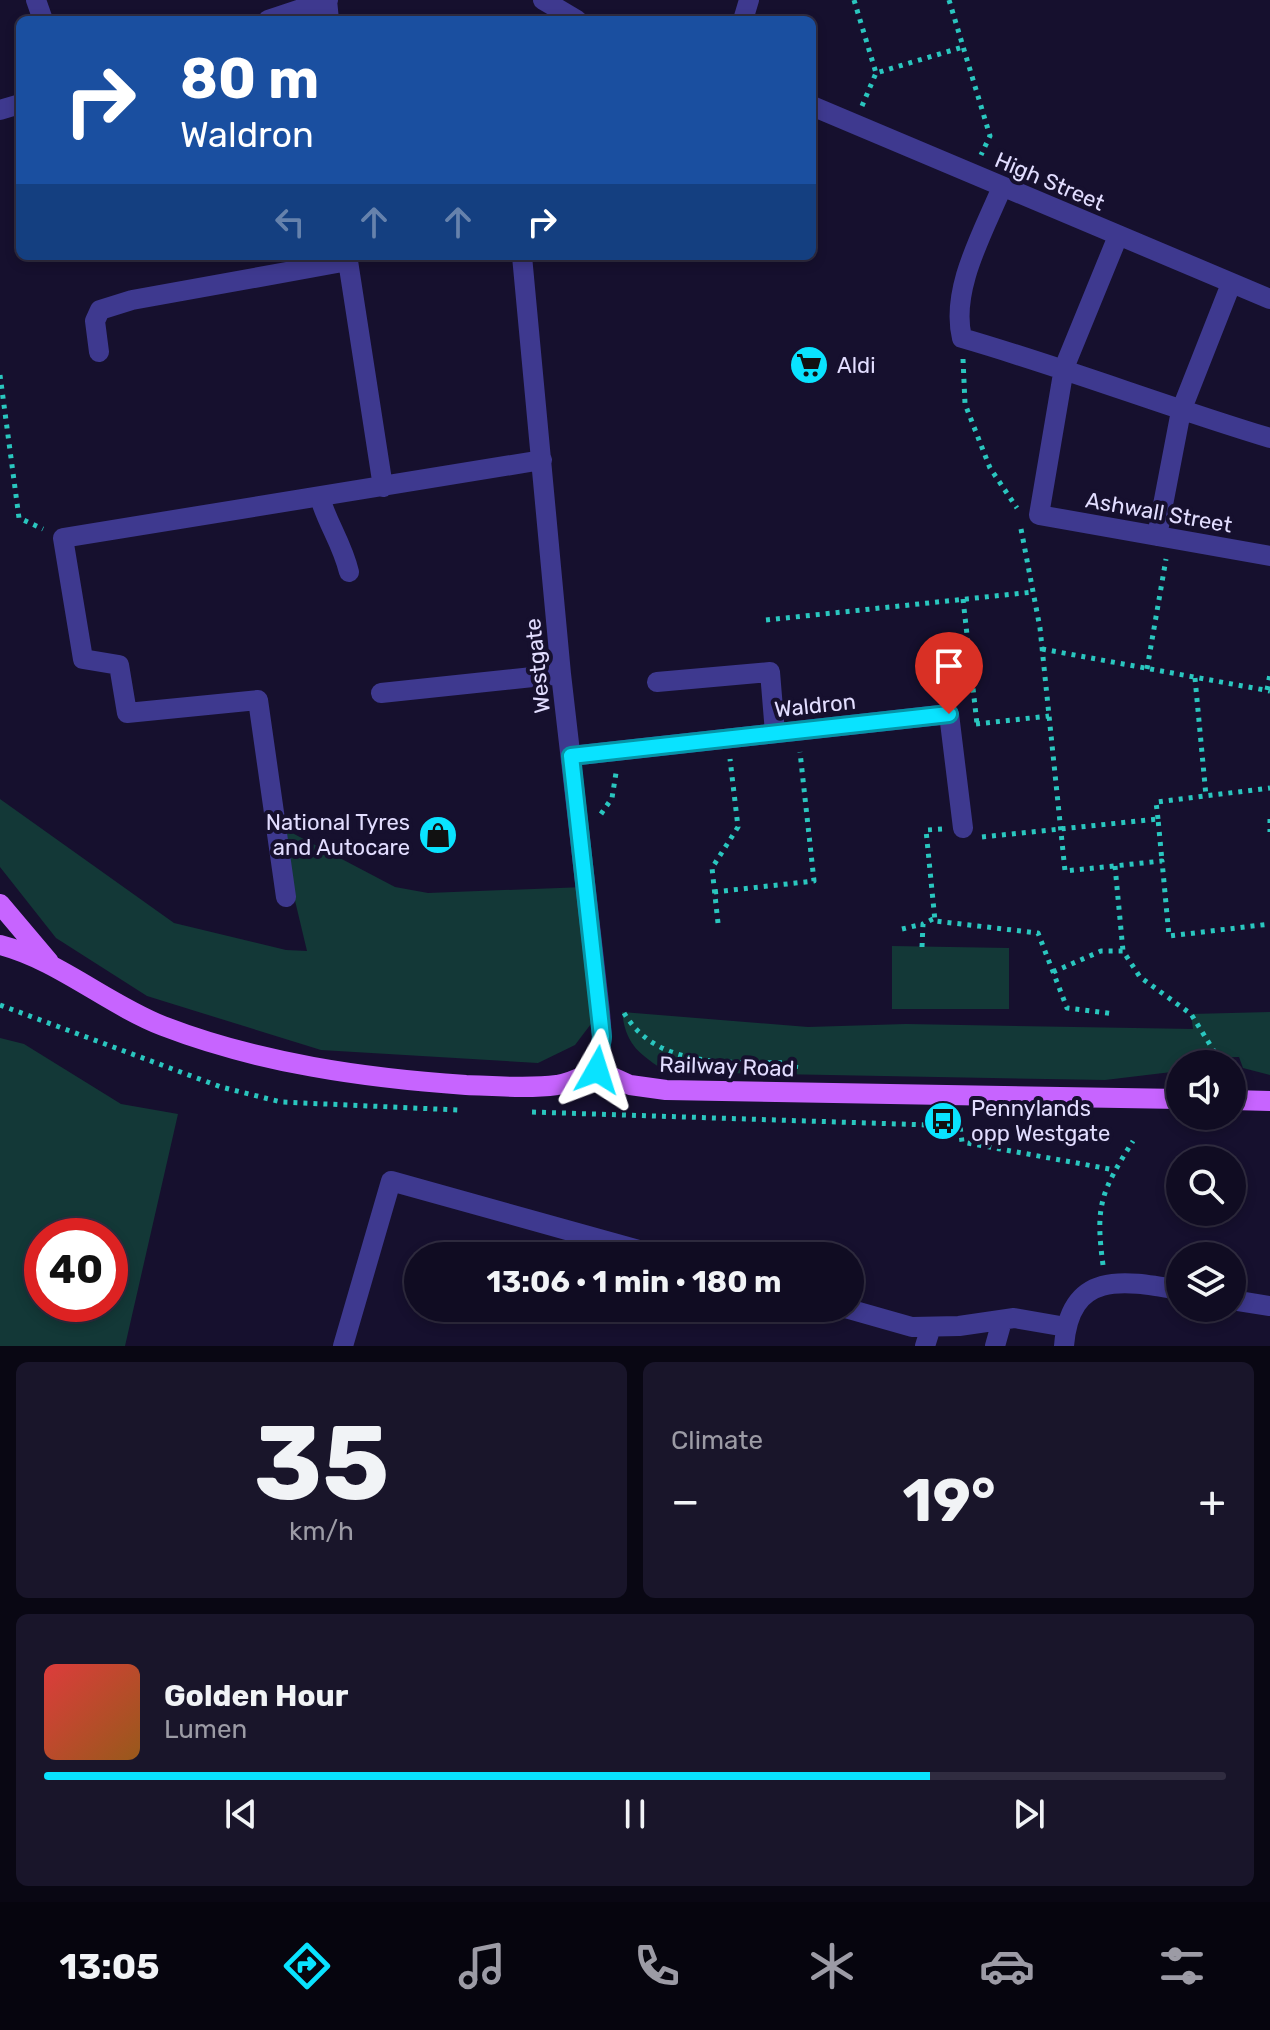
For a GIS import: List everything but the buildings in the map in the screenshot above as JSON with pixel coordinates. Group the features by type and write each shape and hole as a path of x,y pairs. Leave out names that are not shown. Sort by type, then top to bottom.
{"main road":[{"path":"0,904 59,972"},
{"path":"0,945 162,1025 214,1043 326,1069 387,1078 501,1087 560,1085 597,1070"},
{"name":"Railway Road","path":"597,1070 630,1085 666,1090 1166,1099"},
{"path":"1246,1100 1270,1101"}],"street":[{"path":"280,16 327,0"},
{"path":"543,0 570,16"},
{"name":"High Street","path":"816,108 1270,299"},
{"path":"1002,187 968,271 958,322 962,338 1064,368 1181,411 1270,438"},
{"path":"1064,368 1118,236"},
{"name":"Westgate","path":"522,260 524,307 542,460 561,674 602,1037 597,1070"},
{"path":"99,352 95,321 100,310 132,300 348,261 383,487"},
{"path":"1163,537 1181,411 1231,284"},
{"name":"Ashwall Street","path":"1064,368 1039,515 1270,556"},
{"path":"286,897 258,700 127,713 119,665 83,659 63,538 542,460"},
{"path":"320,498 326,517 341,541 349,572"},
{"path":"657,682 770,672 775,733"},
{"path":"381,693 561,674"},
{"name":"Waldron","path":"571,756 949,714 951,727"},
{"path":"951,727 963,828"},
{"path":"343,1346 391,1181 610,1242"},
{"path":"864,1313 912,1327 928,1336 1014,1318 1065,1337 1074,1308 1088,1292 1106,1282 1128,1280 1166,1287"},
{"path":"1246,1302 1270,1306"},
{"path":"995,1346 1002,1321"}],"path":[{"path":"854,0 876,73 855,124"},
{"path":"949,0 990,136 973,174"},
{"path":"876,73 963,47"},
{"path":"962,338 965,404 990,468 1017,506 1042,649 1065,871 1162,861"},
{"path":"0,375 19,518 63,538"},
{"path":"1147,669 1163,537"},
{"path":"766,620 1033,592"},
{"path":"963,599 977,724"},
{"path":"1042,649 1269,690 1270,674"},
{"path":"1195,678 1206,796"},
{"path":"951,727 1049,716"},
{"path":"714,892 814,881 798,731"},
{"path":"718,923 712,868 738,827 727,739"},
{"path":"598,818 612,798 615,786 614,751"},
{"path":"1270,788 1156,802 1169,936 1270,924"},
{"path":"935,918 926,830 963,828 979,837 1158,819"},
{"path":"1270,819 1270,832"},
{"path":"1115,866 1123,951 1140,977 1191,1014 1213,1050"},
{"path":"902,929 935,918 1038,933 1067,1008 1115,1014"},
{"path":"922,947 923,924"},
{"path":"1053,972 1101,951 1123,951"},
{"path":"622,1009 640,1035 667,1052 698,1059 796,1063 793,1121"},
{"path":"1106,1282 1098,1225 1104,1186 1133,1141"}],"green space":[{"path":"0,799 174,923 286,950 307,951 277,825 395,887 428,893 585,887 600,1012 575,1045 538,1063 321,1050 147,996 56,938 0,867"},
{"path":"892,946 1009,948 1009,1009 892,1009"},
{"path":"622,1012 808,1027 906,1024 1193,1029 1191,1014 1270,1012 1270,1075 1246,1069 1246,1050 1166,1050 1166,1073 1105,1080 666,1072 635,1048"},
{"path":"0,1038 24,1044 121,1104 178,1114 125,1346 0,1346"}],"place":[{"name":"Aldi","path":"809,365"},
{"name":"National Tyres and Autocare","path":"438,835"},
{"name":"Pennylands opp Westgate","path":"943,1121"}],"route":[{"path":"597,1070 602,1037 571,756 949,714"}]}
